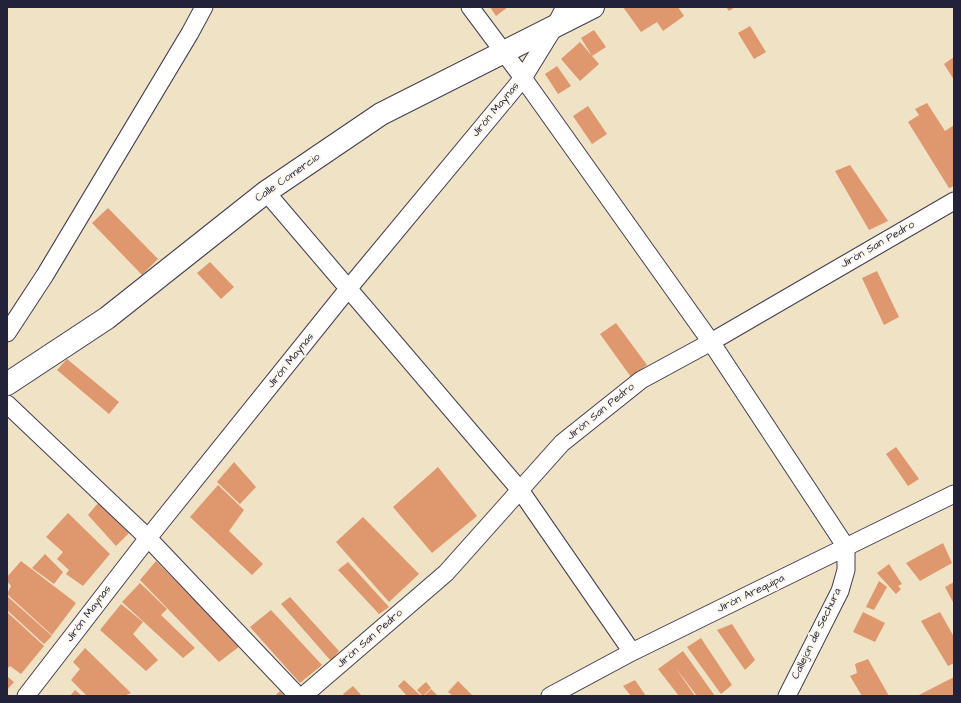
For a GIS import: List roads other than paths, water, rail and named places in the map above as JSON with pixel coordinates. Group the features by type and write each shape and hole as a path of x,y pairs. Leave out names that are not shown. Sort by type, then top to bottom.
{"street":[{"path":"7,333 44,275 190,33 204,7"},
{"path":"470,7 523,78 711,342 846,547"},
{"name":"Jirón Maynas","path":"26,696 148,538 348,289 523,78 565,7"},
{"name":"Calle Comercio","path":"7,384 107,318 266,192 382,114 503,51 593,7"},
{"path":"266,192 520,490 632,652"},
{"name":"Jirón San Pedro","path":"303,696 446,573 562,443 641,380 711,342 954,201"},
{"path":"7,404 148,538 298,696"},
{"name":"Jirón Arequipa","path":"550,696 632,652 954,494"},
{"name":"Callejon de Sechura","path":"787,696 840,591 846,570 846,547"}]}
